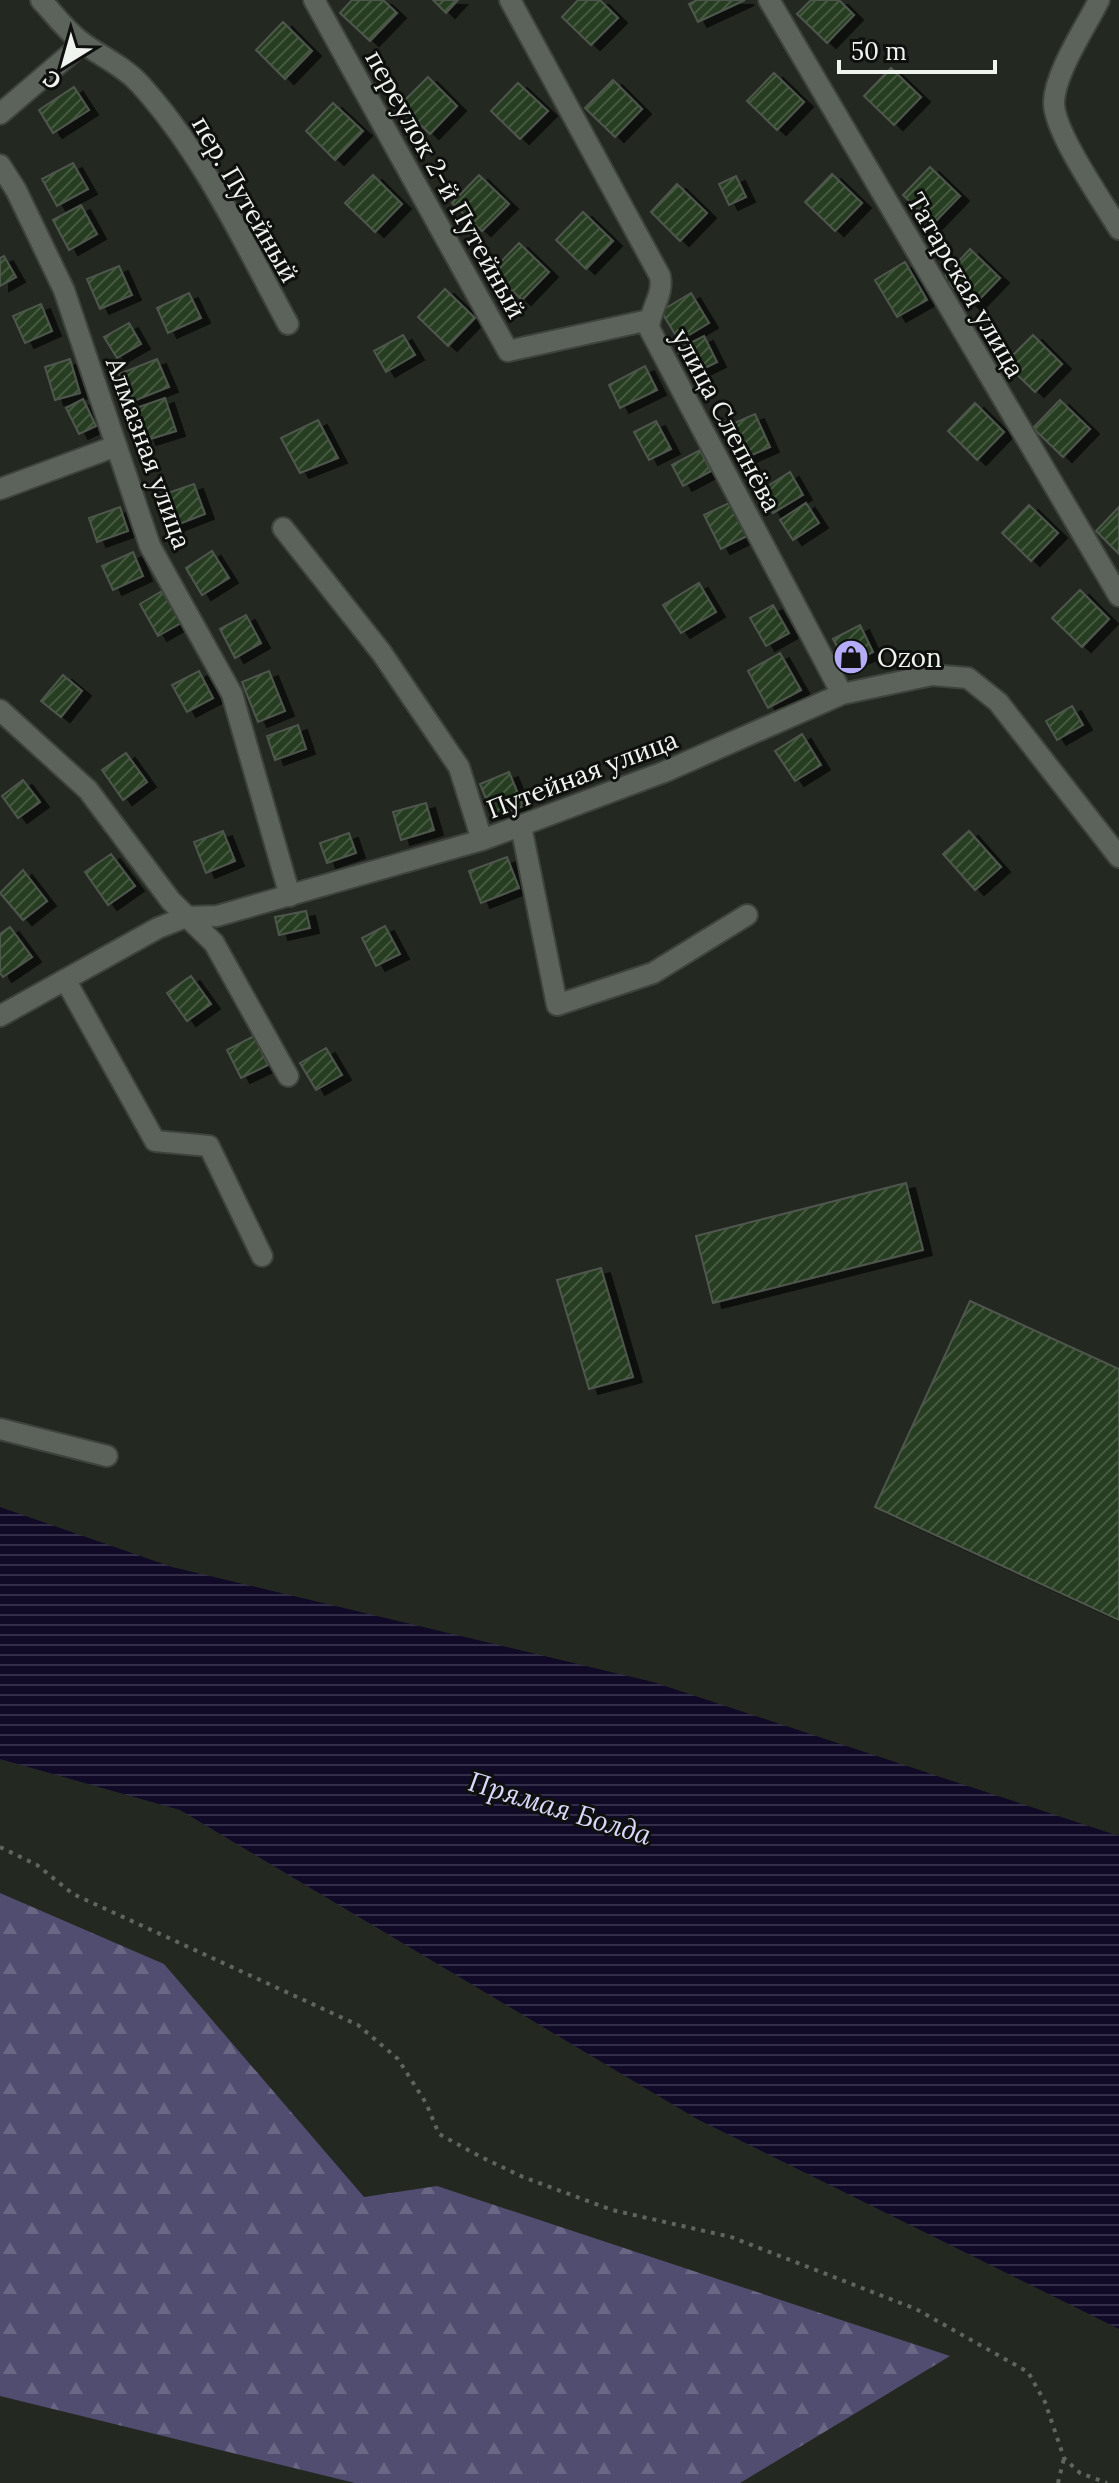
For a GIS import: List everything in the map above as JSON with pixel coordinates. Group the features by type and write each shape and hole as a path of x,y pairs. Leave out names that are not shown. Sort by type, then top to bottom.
{"street":[{"name":"пер. Путейный","path":"41,0 83,43 105,54 137,81 181,133 288,324"},
{"name":"переулок 2-й Путейный","path":"314,0 508,351 649,320"},
{"name":"улица Слепнёва","path":"510,0 660,276 663,288 649,320 649,328 842,694"},
{"name":"Татарская улица","path":"769,0 1119,596"},
{"path":"1099,0 1066,66 1054,103 1064,135 1119,229"},
{"path":"0,114 83,43"},
{"name":"Алмазная улица","path":"0,165 8,194 64,290 150,546 232,694 290,896"},
{"path":"0,489 116,446"},
{"path":"283,528 381,652 459,767 482,840"},
{"name":"Путейная улица","path":"0,1016 158,928 186,917 217,916 482,840 664,772 842,694 932,675 968,678 998,702 1119,857"},
{"path":"0,710 88,790 186,917 214,943 288,1076"},
{"path":"521,826 557,1005 653,973 747,915"},
{"path":"66,981 155,1141 209,1146 262,1256"},
{"path":"0,1429 107,1456"}],"path":[{"path":"0,1847 37,1865 73,1894 358,2025 398,2059 426,2103 439,2134 481,2157 523,2177 612,2210 731,2237 916,2309 1028,2372 1045,2402 1064,2458 1080,2473 1107,2483"},
{"path":"1058,2483 1064,2458"}],"green space":[{"path":"0,1893 164,1964 364,2197 437,2186 950,2356 740,2483 355,2483 0,2396"}],"water":[{"name":"Прямая Болда","path":"0,1507 172,1567 653,1682 1119,1836 1119,2329 697,2119 180,1810 0,1759"}],"building":[{"path":"352,0 383,0 397,13 370,41 340,13"},
{"path":"433,0 458,0 446,13"},
{"path":"578,0 600,0 618,18 591,45 562,17"},
{"path":"697,0 745,0 698,22 689,4"},
{"path":"811,0 839,0 854,15 827,43 797,14"},
{"path":"283,22 312,51 285,79 256,50"},
{"path":"891,68 921,97 894,125 864,96"},
{"path":"774,73 804,102 777,130 747,101"},
{"path":"428,77 457,106 430,134 400,105"},
{"path":"613,80 642,109 615,137 585,108"},
{"path":"518,83 548,111 520,139 491,111"},
{"path":"74,87 89,110 53,133 39,110"},
{"path":"333,103 363,131 335,160 306,131"},
{"path":"73,163 88,189 57,206 42,179"},
{"path":"930,167 960,196 933,224 903,195"},
{"path":"832,174 862,203 835,231 805,202"},
{"path":"373,175 402,204 375,232 345,203"},
{"path":"479,175 509,204 482,231 452,203"},
{"path":"736,176 746,197 729,205 719,184"},
{"path":"677,184 707,213 680,241 651,212"},
{"path":"81,205 97,234 69,250 53,220"},
{"path":"583,212 613,241 586,269 556,240"},
{"path":"519,243 549,272 522,300 492,271"},
{"path":"970,249 1000,278 973,306 943,278"},
{"path":"4,256 16,277 0,286 0,258"},
{"path":"905,262 927,300 897,317 875,280"},
{"path":"119,266 132,295 100,309 87,279"},
{"path":"445,289 475,318 448,346 418,317"},
{"path":"189,293 201,318 168,333 157,308"},
{"path":"691,293 709,323 679,341 661,311"},
{"path":"41,304 52,331 25,343 13,316"},
{"path":"129,323 141,344 117,358 104,337"},
{"path":"403,335 415,355 386,372 374,351"},
{"path":"1033,335 1062,364 1035,392 1005,363"},
{"path":"704,336 717,362 691,375 677,350"},
{"path":"70,359 80,393 55,400 45,367"},
{"path":"157,359 169,387 131,402 119,374"},
{"path":"645,366 657,390 620,408 609,385"},
{"path":"165,398 176,431 147,440 136,408"},
{"path":"83,399 96,426 79,434 66,408"},
{"path":"1060,400 1090,429 1063,457 1033,428"},
{"path":"975,403 1004,432 977,460 948,431"},
{"path":"755,414 770,447 745,458 730,425"},
{"path":"318,420 338,458 300,473 281,438"},
{"path":"656,421 671,449 649,460 634,432"},
{"path":"700,450 711,471 683,486 672,465"},
{"path":"790,472 803,495 773,513 760,491"},
{"path":"194,484 205,514 174,526 162,495"},
{"path":"731,502 747,536 721,549 704,515"},
{"path":"806,503 819,523 793,540 780,520"},
{"path":"1029,505 1058,533 1031,561 1002,533"},
{"path":"120,507 128,531 97,542 89,518"},
{"path":"1119,507 1119,554 1096,531"},
{"path":"212,551 229,578 202,595 186,568"},
{"path":"133,552 143,576 113,590 102,566"},
{"path":"699,583 716,612 681,633 663,605"},
{"path":"1080,590 1109,619 1082,647 1052,618"},
{"path":"162,591 181,623 158,636 140,604"},
{"path":"773,605 789,633 766,646 750,618"},
{"path":"246,615 261,643 235,658 220,629"},
{"path":"860,625 873,652 847,665 833,639"},
{"path":"780,653 801,690 768,708 748,671"},
{"path":"199,671 213,698 187,712 172,685"},
{"path":"269,671 285,711 258,722 242,682"},
{"path":"63,675 82,691 61,717 41,701"},
{"path":"1072,706 1083,725 1057,740 1046,721"},
{"path":"298,725 306,749 275,760 267,736"},
{"path":"802,734 821,765 795,781 775,751"},
{"path":"126,753 147,782 123,800 102,770"},
{"path":"509,772 523,806 494,818 480,784"},
{"path":"23,780 40,802 18,818 2,796"},
{"path":"426,803 434,830 401,840 393,812"},
{"path":"223,831 235,861 206,873 194,842"},
{"path":"969,831 1001,867 975,890 943,854"},
{"path":"349,833 356,853 327,863 320,843"},
{"path":"111,854 135,886 108,905 85,872"},
{"path":"507,857 519,888 481,903 469,871"},
{"path":"23,870 47,901 23,920 0,893"},
{"path":"306,911 310,928 279,935 275,917"},
{"path":"385,926 400,954 376,966 362,938"},
{"path":"10,927 32,957 3,977 0,973 0,934"},
{"path":"191,976 211,1004 187,1021 167,993"},
{"path":"254,1036 268,1065 241,1078 227,1050"},
{"path":"326,1048 342,1075 316,1090 300,1063"},
{"path":"906,1183 923,1250 713,1303 696,1236"},
{"path":"601,1268 633,1377 589,1389 557,1280"},
{"path":"970,1301 1119,1369 1119,1620 875,1507"}],"place":[{"name":"Ozon","path":"851,657"}]}
